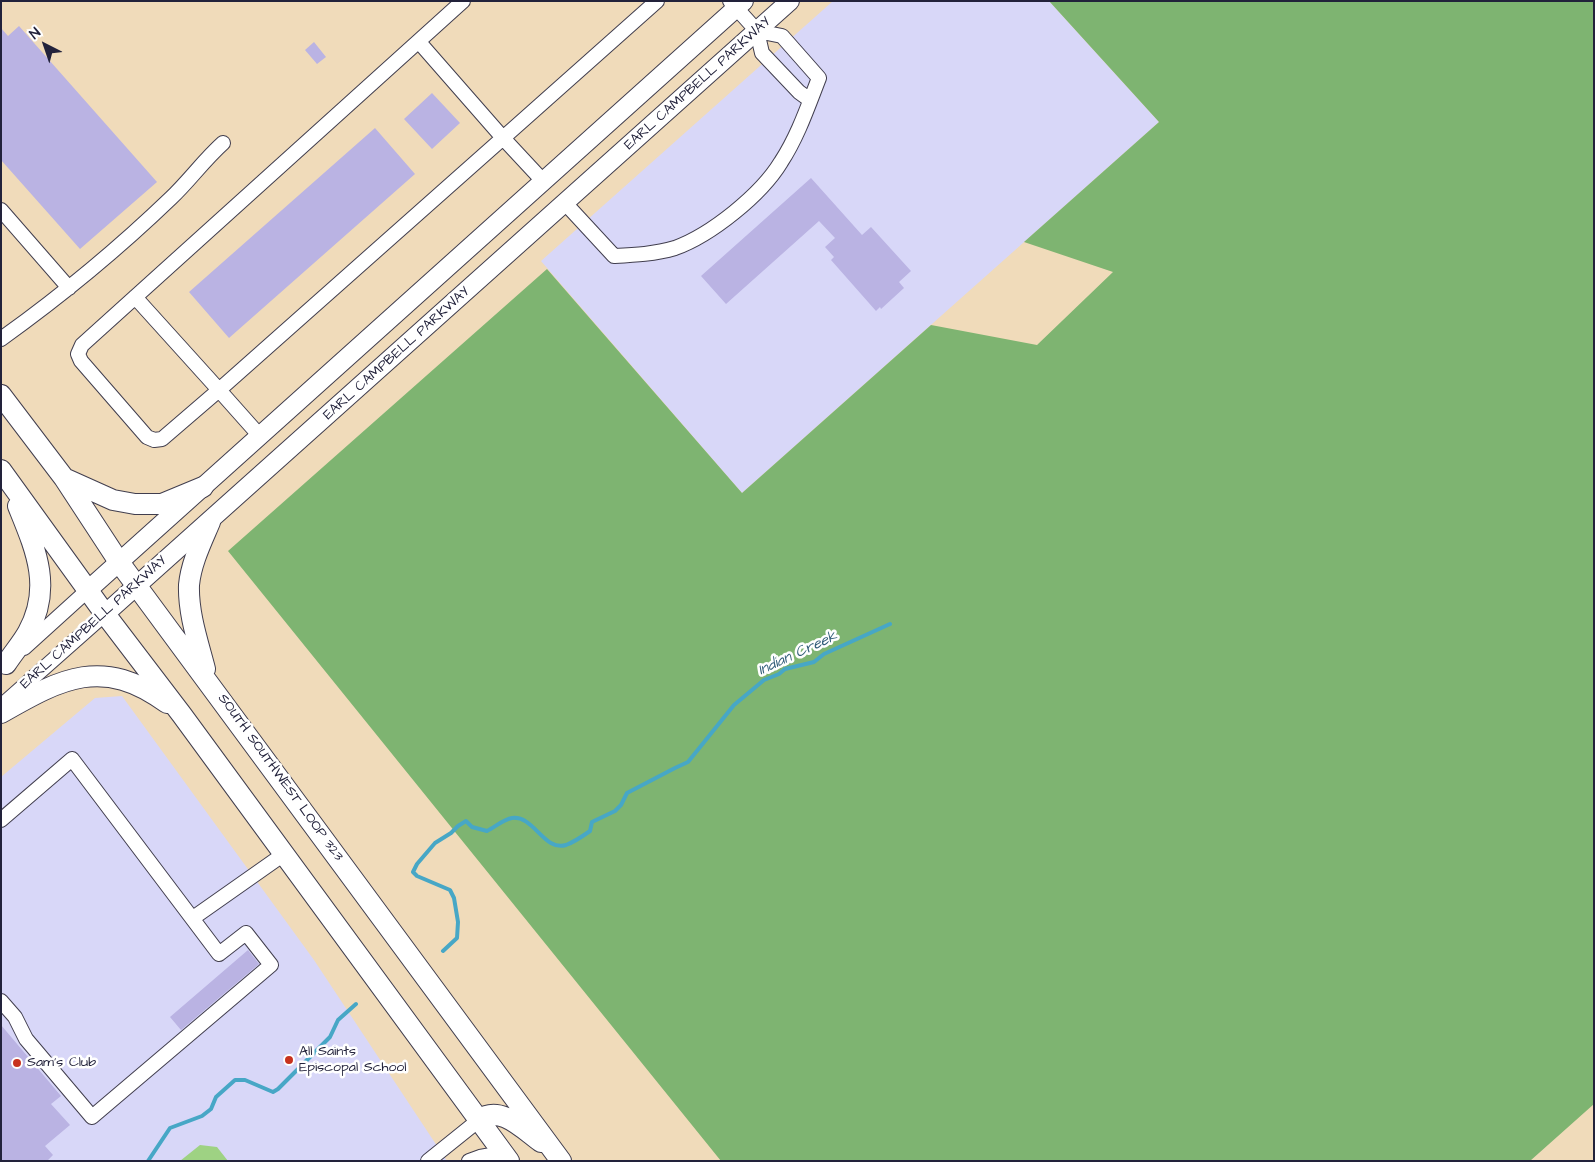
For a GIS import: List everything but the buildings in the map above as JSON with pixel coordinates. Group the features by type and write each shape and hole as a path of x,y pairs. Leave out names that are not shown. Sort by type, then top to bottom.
{"highway":[{"name":"SOUTH SOUTHWEST LOOP 323","path":"1,395 64,478 119,562 558,1156"},
{"path":"4,474 105,614 182,715 506,1157"},
{"path":"4,474 36,552 40,582 39,599 33,621 4,666"},
{"path":"64,478 112,500 135,504 162,504 203,486"},
{"path":"208,681 190,608 189,584 192,568 210,522"},
{"path":"1,713 50,686 70,679 90,676 111,678 136,685 162,700 182,715"},
{"path":"479,1120 490,1114 502,1116 558,1156"}],"main road":[{"name":"EARL CAMPBELL PARKWAY","path":"105,614 790,1"},
{"name":"EARL CAMPBELL PARKWAY","path":"88,590 737,4"}],"street":[{"path":"463,1 82,345 78,354 81,361 147,437 154,440 162,439 657,1"},
{"path":"737,4 757,32 762,53 799,92 810,100"},
{"path":"565,203 614,256 657,252 675,248 726,219 762,187 781,163 797,132 819,78 782,36 757,32"},
{"path":"419,42 543,181"},
{"path":"1,339 70,288 171,198 223,143"},
{"path":"1,210 70,288"},
{"path":"136,297 260,435"},
{"name":"EARL CAMPBELL PARKWAY","path":"4,666 88,590"},
{"name":"EARL CAMPBELL PARKWAY","path":"1,706 105,614"},
{"path":"1,820 72,759 219,954 246,933 271,965 92,1117 26,1039 16,1018 1,1001"},
{"path":"193,918 284,854"},
{"path":"428,1161 479,1120"},
{"path":"469,1161 480,1157 506,1157"}],"shaded area":[{"path":"833,1 1049,1 1159,122 742,493 541,261"},
{"path":"122,696 314,960 447,1161 1,1161 1,777 95,698"}],"green space":[{"path":"1049,1 1594,1 1594,1104 1530,1161 721,1161 228,551 547,269 742,493 931,325 1037,345 1113,272 1024,242 1159,122"},
{"path":"200,1145 217,1147 228,1161 180,1161"}],"waterway":[{"name":"Indian Creek","path":"443,951 457,938 458,922 454,898 450,890 417,876 413,872 417,864 435,843 458,826 466,821 472,827 487,831 503,821 512,818 520,819 527,822 551,843 558,846 569,844 590,831 592,822 615,811 621,805 627,793 688,762 734,705 764,680 779,674 785,669 814,662 824,654 890,624"},
{"name":"Indian Creek","path":"148,1161 170,1128 202,1116 211,1109 216,1097 235,1080 245,1080 273,1092 278,1089 330,1037 338,1020 356,1004"}],"place":[{"name":"All Saints Episcopal School","path":"289,1060"},
{"name":"Sam's Club","path":"17,1063"}]}
